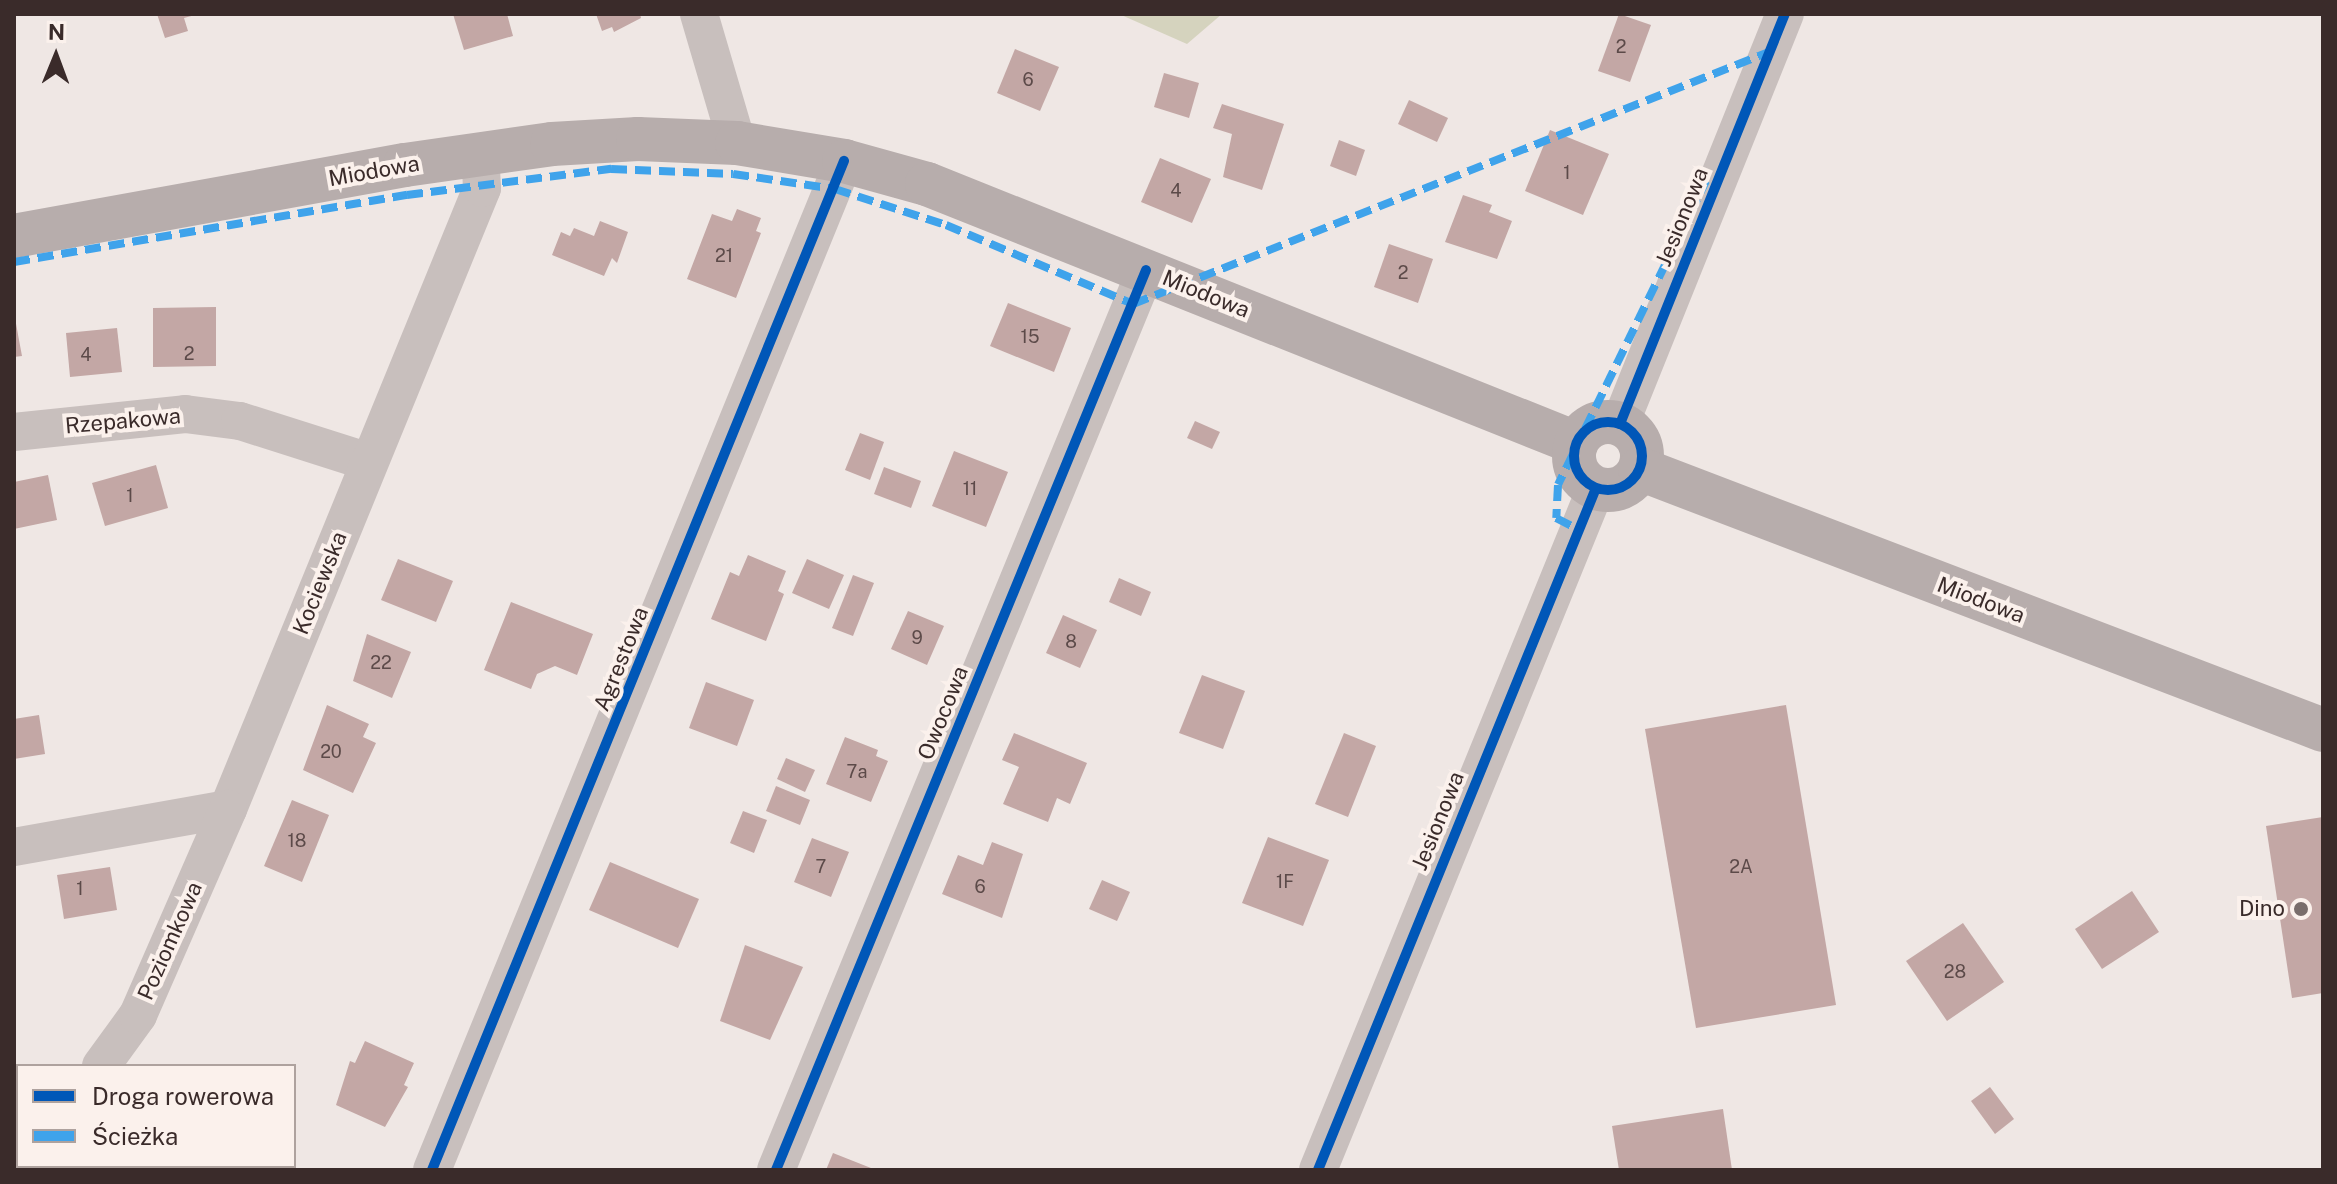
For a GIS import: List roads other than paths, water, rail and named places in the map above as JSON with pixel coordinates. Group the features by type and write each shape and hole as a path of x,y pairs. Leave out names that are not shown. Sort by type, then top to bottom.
{"main road":[{"name":"Miodowa","path":"14,236 480,155 638,139 737,143 844,161 927,184 1576,443"},
{"path":"1594,424 1620,424 1640,442 1640,469 1622,488 1596,488 1576,470 1576,443 1594,424"},
{"name":"Miodowa","path":"1640,469 2323,730"}],"street":[{"path":"699,14 737,143"},
{"name":"Jesionowa","path":"1620,424 1780,18"},
{"name":"Kociewska","path":"228,809 482,188 480,155"},
{"name":"Agrestowa","path":"432,1170 844,161"},
{"name":"Owocowa","path":"776,1170 1146,270"},
{"name":"Rzepakowa","path":"14,432 185,414 240,421 369,462"},
{"name":"Jesionowa","path":"1318,1170 1596,488"},
{"path":"14,847 228,809"},
{"name":"Poziomkowa","path":"102,1064 138,1015 228,809"}],"place":[{"name":"Dino","path":"2301,909"}]}
